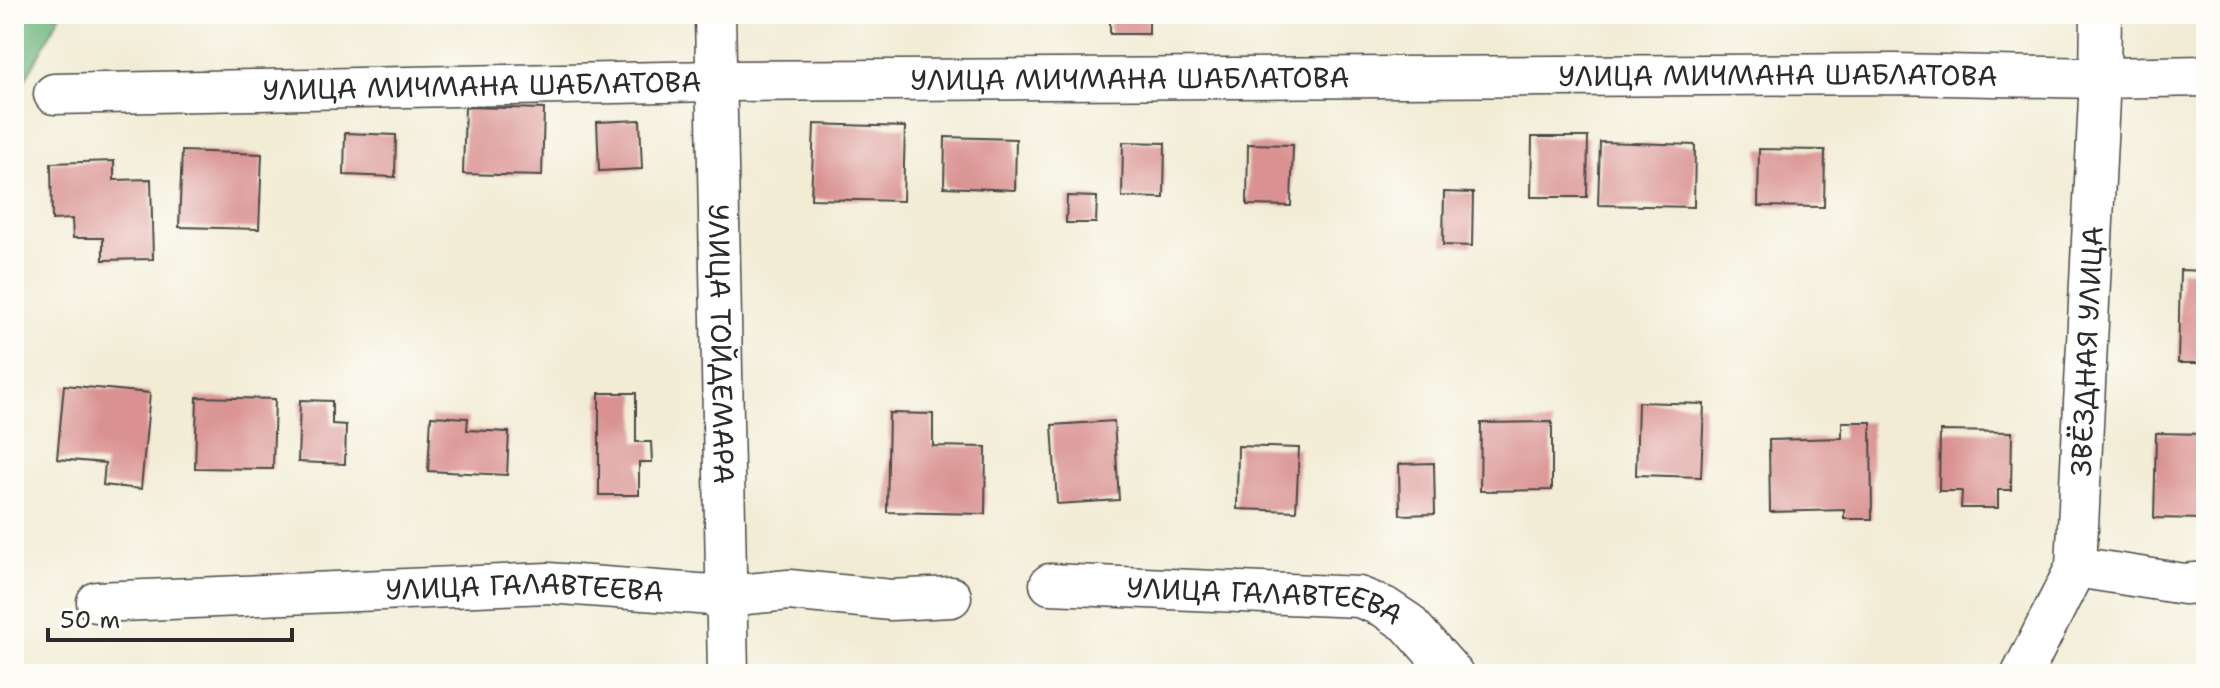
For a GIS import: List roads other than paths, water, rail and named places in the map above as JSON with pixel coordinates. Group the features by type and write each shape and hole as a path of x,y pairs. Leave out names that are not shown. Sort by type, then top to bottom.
{"street":[{"name":"УЛИЦА ТОЙДЕМАРА","path":"715,14 728,674"},
{"name":"ЗВЁЗДНАЯ УЛИЦА","path":"2022,674 2076,567 2101,14"},
{"name":"УЛИЦА МИЧМАНА ШАБЛАТОВА","path":"54,94 716,81 1894,74 2100,78 2206,76"},
{"path":"2076,567 2184,584 2206,582"},
{"name":"УЛИЦА ГАЛАВТЕЕВА","path":"97,602 548,583 726,596 789,590 891,600 951,597"},
{"name":"УЛИЦА ГАЛАВТЕЕВА","path":"1050,584 1359,597 1384,607 1408,623 1453,674"}]}
